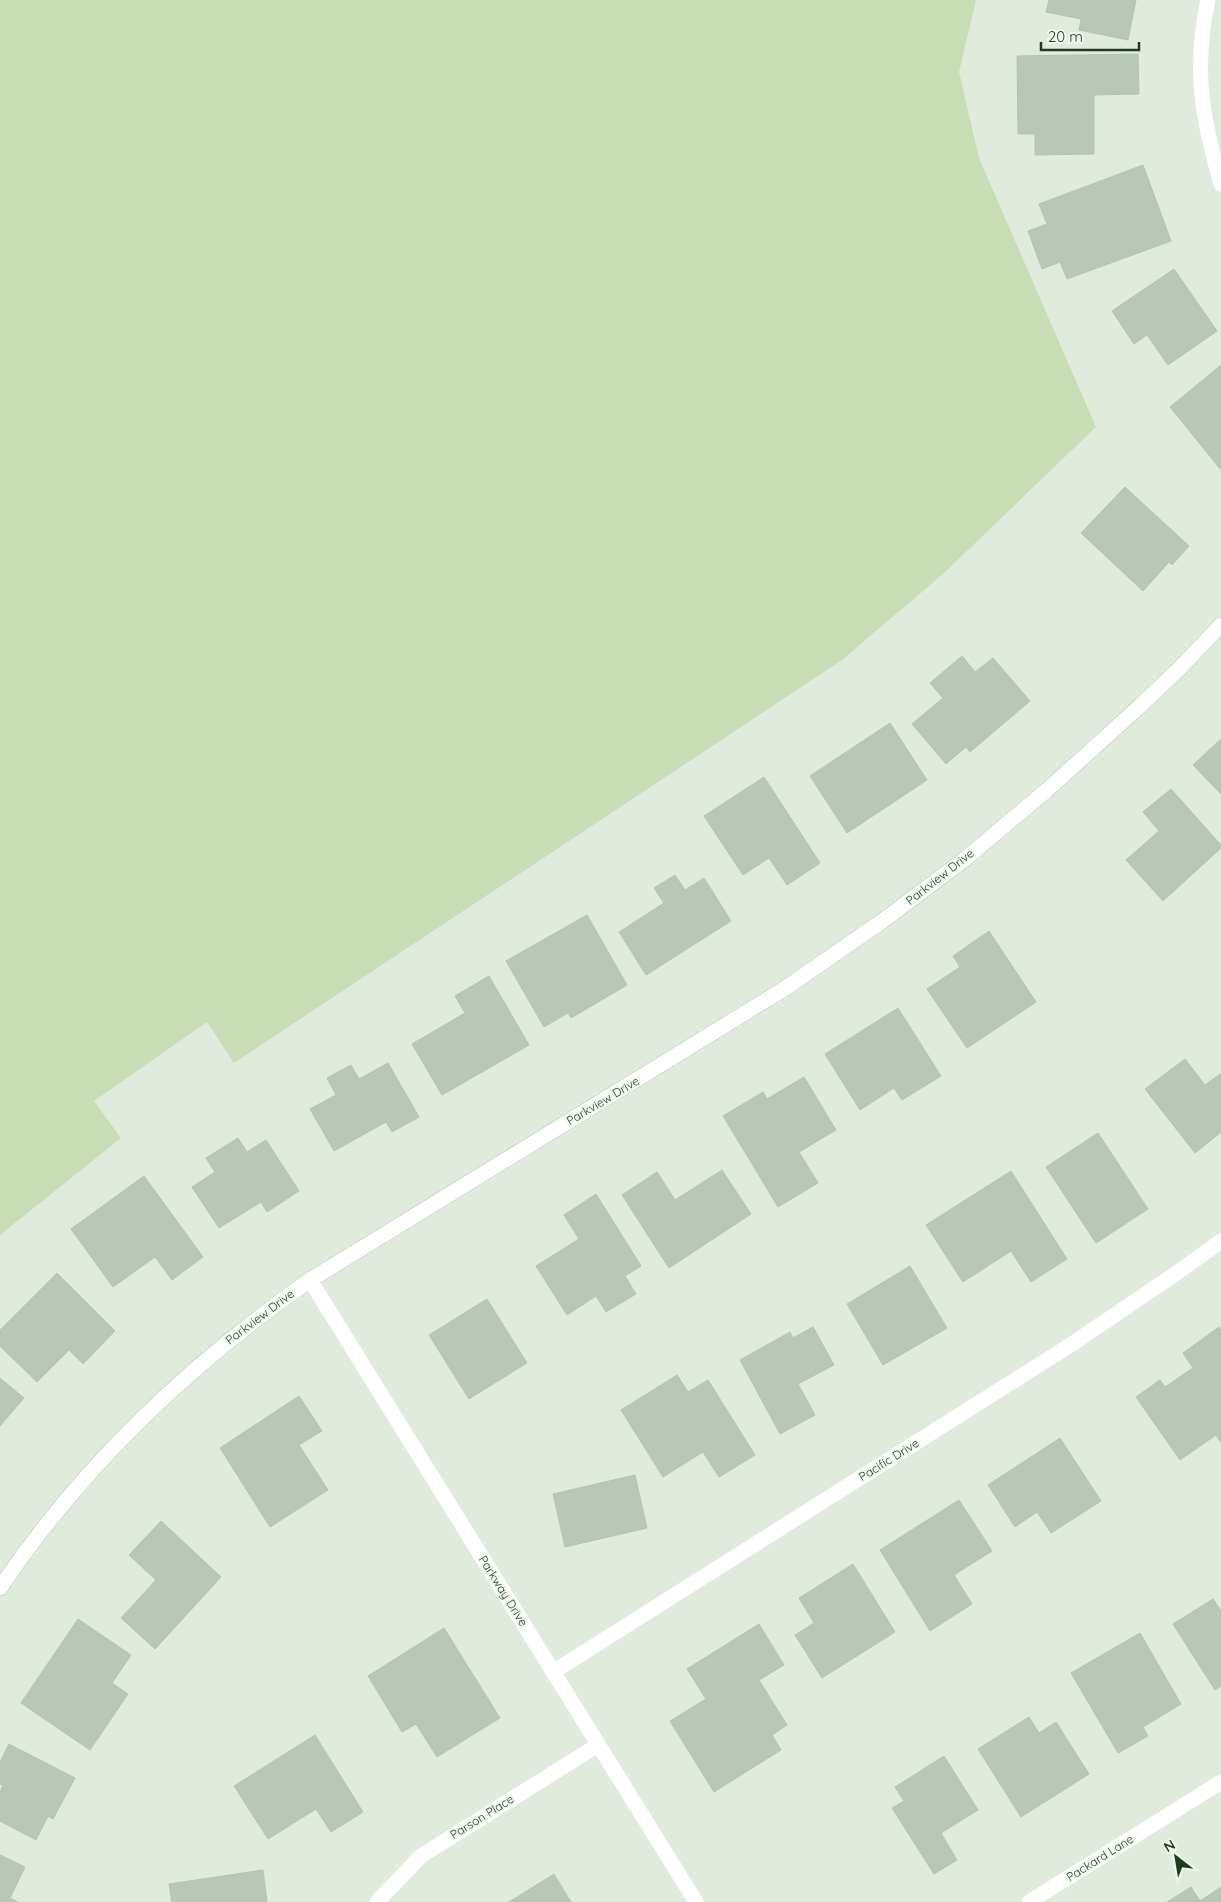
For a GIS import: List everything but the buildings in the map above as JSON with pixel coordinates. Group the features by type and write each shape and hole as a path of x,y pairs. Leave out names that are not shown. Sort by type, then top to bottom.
{"street":[{"path":"1208,0 1202,36 1200,87 1202,112 1221,184"},
{"name":"Parkview Drive","path":"0,1588 38,1533 114,1447 157,1403 237,1333 310,1280 747,1012 881,922 965,859 1054,784 1180,668 1221,625"},
{"name":"Pacific Drive","path":"553,1672 1072,1344 1178,1272 1221,1240"},
{"name":"Parkway Drive","path":"310,1280 696,1902"},
{"name":"Parson Place","path":"377,1902 410,1866 432,1848 598,1745"},
{"name":"Packard Lane","path":"1029,1902 1221,1782"}],"green space":[{"path":"0,0 976,0 959,72 979,158 1096,427 943,574 842,660 234,1063 207,1022 94,1101 121,1138 0,1235"}]}
